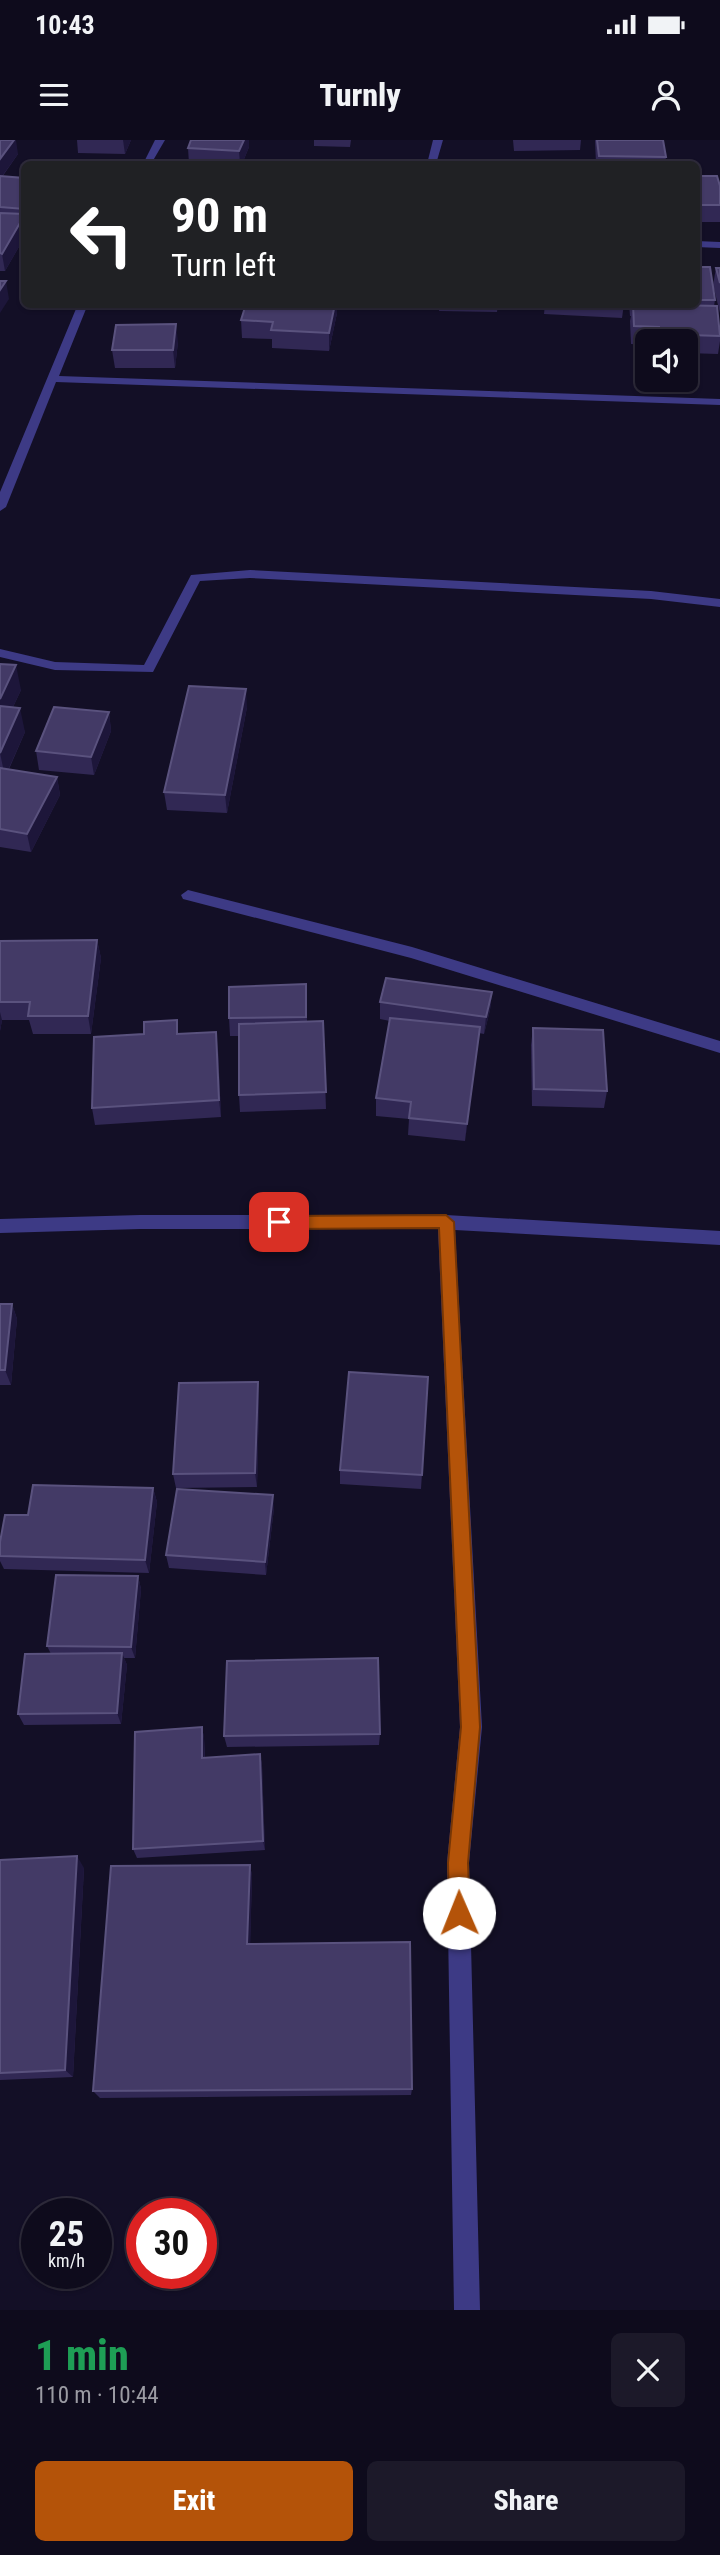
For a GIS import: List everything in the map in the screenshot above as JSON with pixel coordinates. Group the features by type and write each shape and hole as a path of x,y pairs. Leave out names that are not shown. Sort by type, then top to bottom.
{"street":[{"path":"149,161 160,140"},
{"path":"432,161 438,140"},
{"path":"700,244 720,244"},
{"path":"0,507 81,308"},
{"path":"54,379 720,402"},
{"path":"0,653 55,666 148,670 195,578 250,574 651,595 720,603"},
{"path":"188,895 412,953 720,1047"},
{"path":"0,1226 140,1222 446,1222 720,1238"},
{"path":"446,1222 471,1727 458,1863 467,2310"}],"building":[{"path":"0,140 14,140 0,159"},
{"path":"191,140 244,140 239,151 188,148"},
{"path":"597,140 663,140 666,157 599,156"},
{"path":"0,176 21,178 21,209 0,207"},
{"path":"700,176 717,176 720,205 700,205"},
{"path":"0,213 21,214 21,221 2,254"},
{"path":"700,267 710,267 715,300 700,300"},
{"path":"717,306 720,336 698,335 698,329 634,326 633,308"},
{"path":"245,308 334,308 329,333 271,330 273,322 241,320"},
{"path":"176,324 173,350 112,350 116,325"},
{"path":"0,664 16,665 0,699"},
{"path":"189,686 246,689 225,795 164,792"},
{"path":"0,706 20,708 0,753"},
{"path":"54,707 109,712 91,757 36,751"},
{"path":"0,768 57,777 27,834 0,829"},
{"path":"97,940 88,1016 28,1016 30,1002 0,1002 0,941"},
{"path":"386,978 492,992 486,1017 380,1002"},
{"path":"306,984 306,1017 229,1018 229,987"},
{"path":"390,1018 480,1027 467,1124 409,1118 411,1102 376,1098"},
{"path":"177,1020 177,1034 216,1032 219,1100 92,1108 94,1037 144,1034 144,1022"},
{"path":"323,1021 326,1092 239,1095 239,1024"},
{"path":"533,1028 603,1030 607,1091 534,1089"},
{"path":"0,1304 12,1304 5,1370 0,1370"},
{"path":"349,1372 428,1377 422,1475 340,1470"},
{"path":"258,1382 255,1473 173,1474 179,1383"},
{"path":"33,1485 153,1488 145,1560 0,1556 5,1515 28,1515"},
{"path":"177,1489 273,1495 265,1562 166,1555"},
{"path":"56,1575 138,1576 131,1647 47,1646"},
{"path":"122,1653 117,1713 18,1714 25,1654"},
{"path":"378,1658 380,1734 224,1736 227,1661"},
{"path":"202,1727 202,1758 260,1754 263,1841 133,1849 135,1732"},
{"path":"77,1856 65,2070 0,2073 0,1860"},
{"path":"250,1865 247,1944 410,1942 412,2089 93,2091 111,1866"}],"route":[{"path":"279,1222 446,1222 471,1727 458,1863 459,1913"}]}
